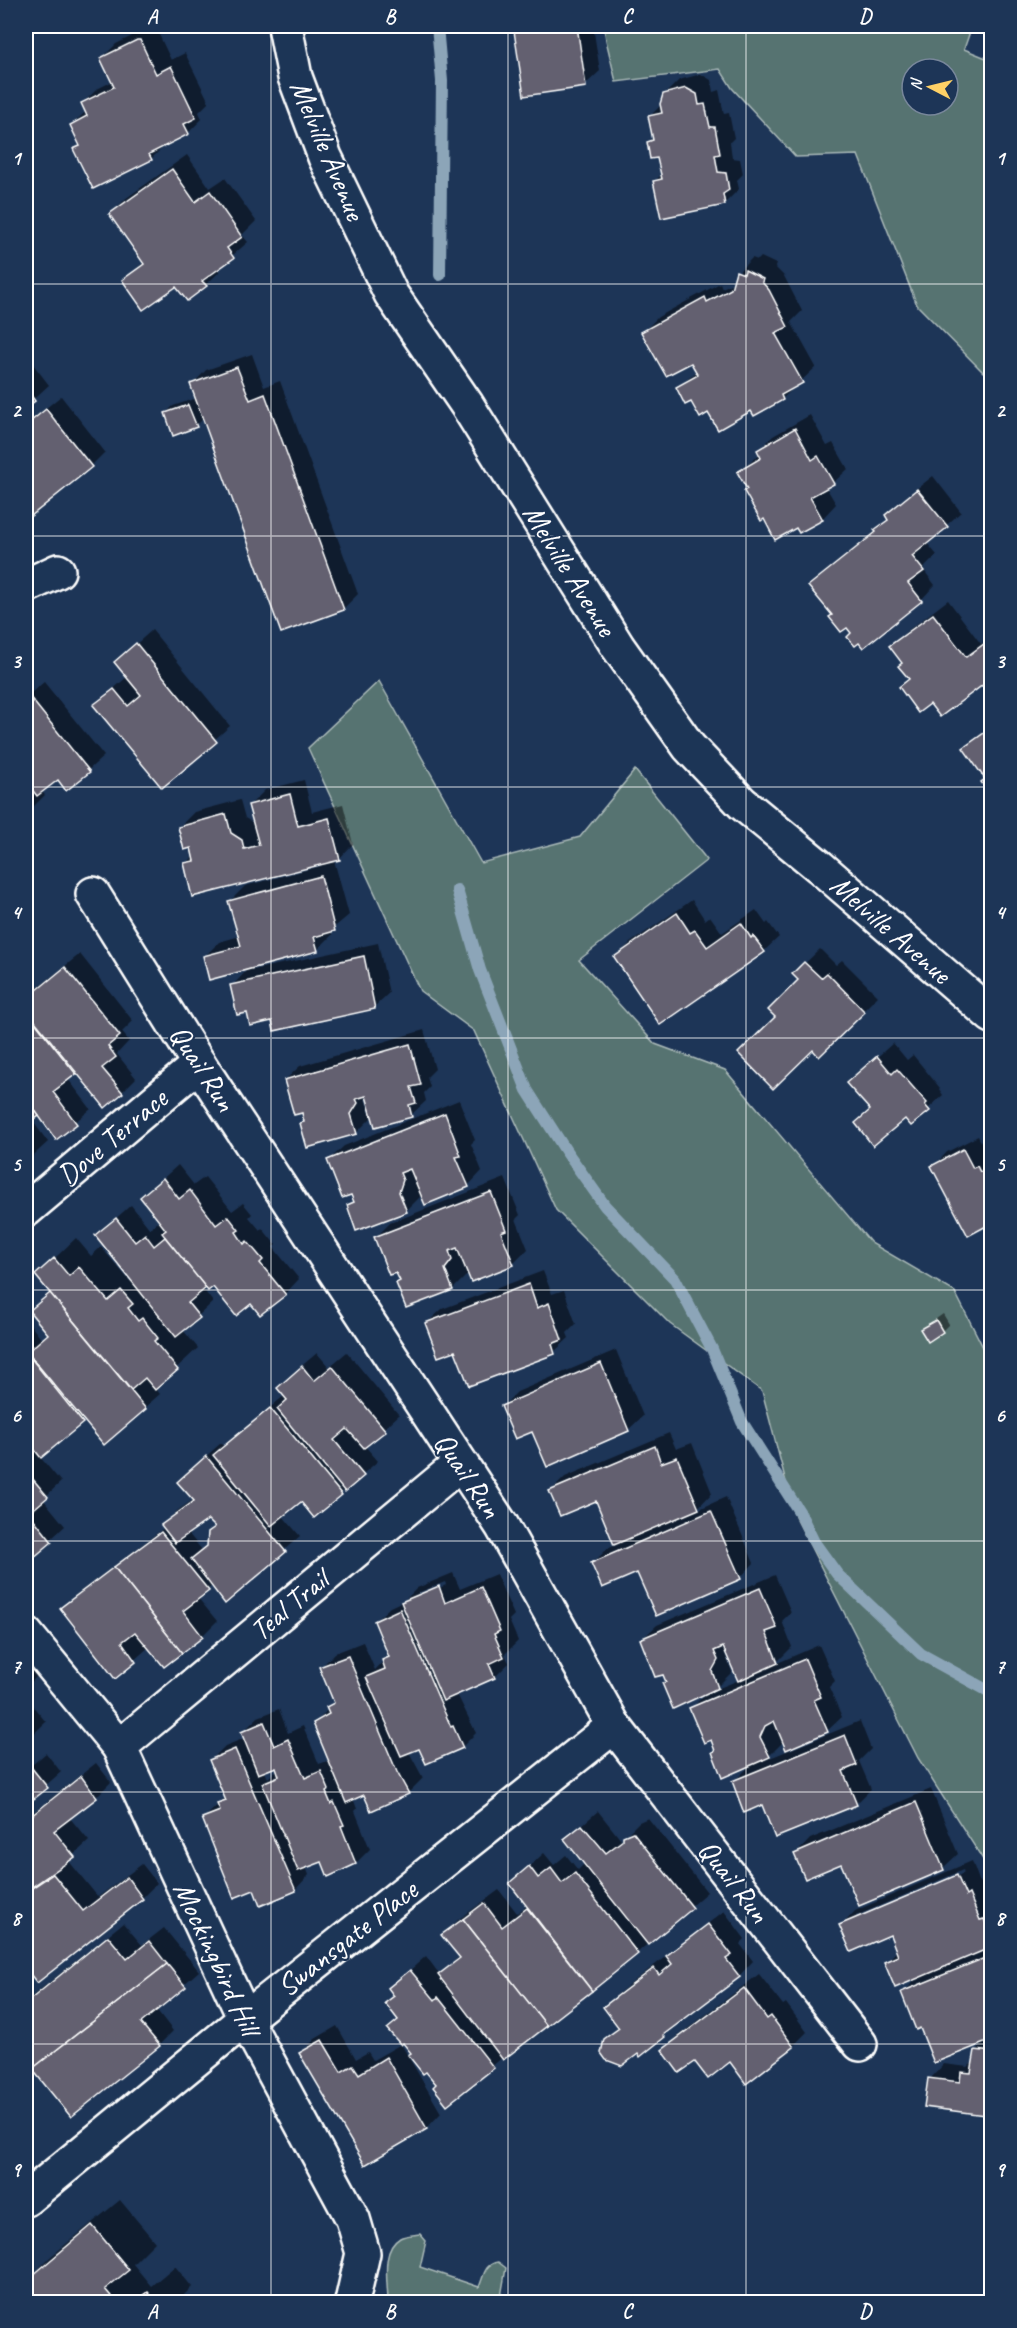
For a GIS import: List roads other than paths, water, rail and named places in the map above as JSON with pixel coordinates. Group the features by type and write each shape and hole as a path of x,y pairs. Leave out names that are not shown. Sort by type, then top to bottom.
{"street":[{"name":"Melville Avenue","path":"285,26 296,77 326,157 391,294 467,405 618,647 689,747 742,803 820,867 992,1016"},
{"path":"26,586 58,571"},
{"name":"Quail Run","path":"93,894 199,1064 502,1526 614,1726 860,2044"},
{"name":"Dove Terrace","path":"26,1210 199,1064"},
{"name":"Teal Trail","path":"119,1747 460,1464"},
{"name":"Mockingbird Hill","path":"26,1634 119,1747 244,2019 353,2219 363,2253 352,2302"},
{"name":"Swansgate Place","path":"26,2199 244,2019 614,1726"}],"waterway":[{"path":"437,26 442,81 440,275"},
{"path":"457,890 480,970 527,1090 605,1206 675,1279 712,1349 742,1422 800,1513 814,1542 837,1574 921,1654 992,1693"}]}
